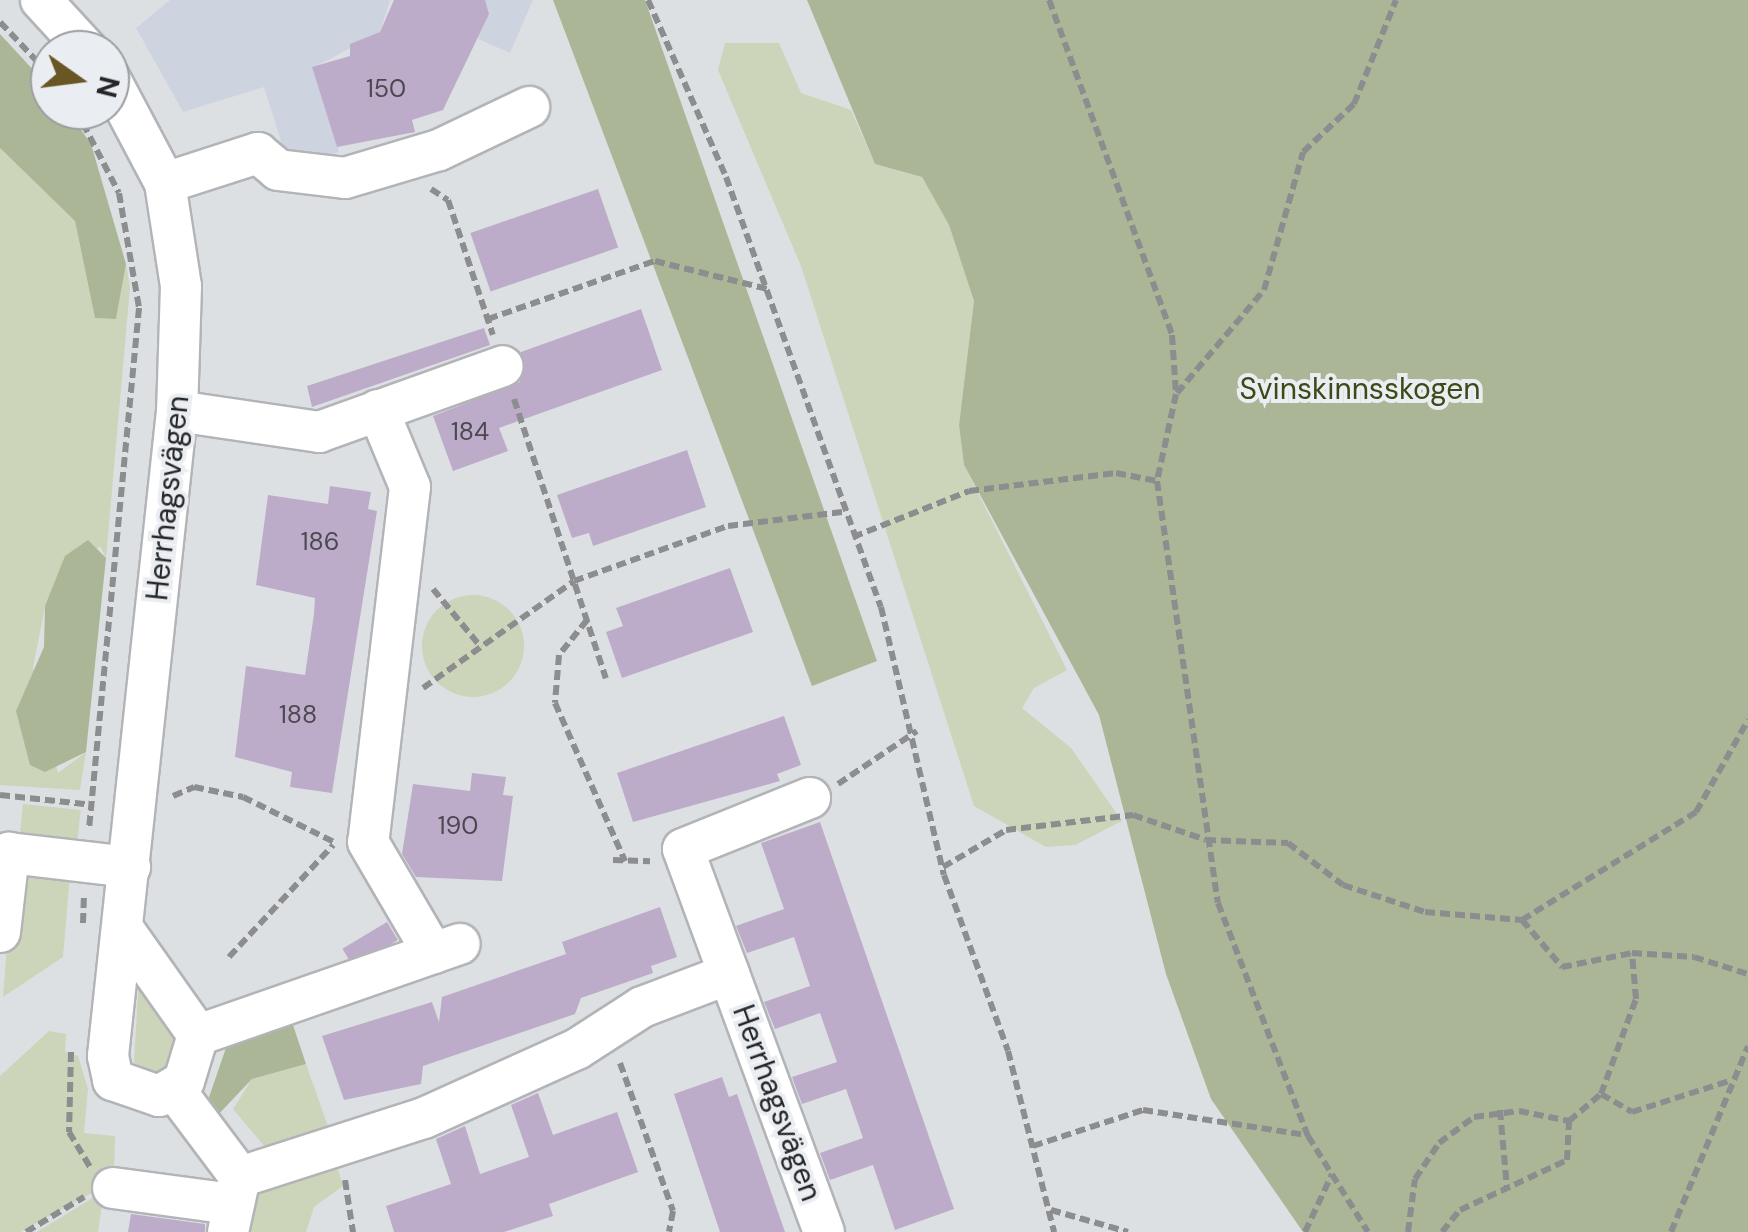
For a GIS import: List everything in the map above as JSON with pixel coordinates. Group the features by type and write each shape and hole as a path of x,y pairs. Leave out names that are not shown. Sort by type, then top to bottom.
{"street":[{"path":"42,0 69,30"},
{"path":"165,183 258,153 278,170 315,179 385,168 529,107"},
{"name":"Herrhagsvägen","path":"130,117 165,183 181,286 177,411 124,930 91,1044 114,1080 126,1090 159,1096 174,1088"},
{"path":"177,411 320,432 504,366"},
{"path":"198,1036 447,948 351,843 381,718 410,487 378,410"},
{"name":"Herrhagsvägen","path":"810,798 683,849 824,1232"},
{"path":"0,932 8,853 130,867"},
{"path":"124,930 198,1036 192,1068 174,1088 233,1204"},
{"name":"Herrhagsvägen","path":"233,1204 577,1049 642,1007 729,974"},
{"path":"113,1188 233,1204"}],"path":[{"path":"648,0 768,290 917,731 943,867 1033,1146 1051,1210 1052,1232"},
{"path":"1049,0 1172,336 1176,394 1157,481 1218,903 1308,1136 1368,1232"},
{"path":"1176,394 1264,290 1303,152 1354,104 1396,0"},
{"path":"0,22 30,54"},
{"path":"86,130 119,193 140,308 92,804"},
{"path":"385,168 448,200 606,678"},
{"path":"488,320 655,261 768,290"},
{"path":"853,537 969,490 1116,473 1157,481"},
{"path":"381,718 574,581 728,526 842,512"},
{"path":"400,564 448,601 481,646"},
{"path":"587,620 559,654 555,703 625,861"},
{"path":"943,867 1006,830 1114,814 1206,840 1288,843 1343,885 1425,912 1522,920 1696,812 1748,720"},
{"path":"810,798 917,731"},
{"path":"0,794 160,811 180,790 205,788 277,810 351,843 229,958"},
{"path":"1522,920 1562,967 1632,953 1694,957 1748,974"},
{"path":"1442,1232 1460,1210 1566,1160 1569,1121 1600,1094 1636,999 1632,953"},
{"path":"26,1232 113,1188 68,1132 91,1044"},
{"path":"1671,1232 1729,1082 1748,1046"},
{"path":"1600,1094 1632,1112 1729,1082"},
{"path":"632,1094 673,1210 669,1232"},
{"path":"1033,1146 1143,1110 1308,1136"},
{"path":"1408,1232 1415,1180 1439,1143 1500,1110 1569,1121"},
{"path":"1500,1110 1507,1188"},
{"path":"1305,1232 1332,1174"},
{"path":"346,1197 352,1232"},
{"path":"1051,1210 1128,1232"}],"shaded area":[{"path":"170,0 390,0 380,32 313,68 339,152 289,167 264,87 183,112 136,28"},
{"path":"485,0 533,0 510,53 478,39"}],"green space":[{"path":"553,0 645,0 877,661 812,686"},
{"name":"Svinskinnsskogen","path":"807,0 1748,0 1748,1232 1303,1232 1211,1099 1166,974 1099,715 964,465 959,425 974,301 949,225 922,177 875,164"},
{"path":"0,34 30,66 30,130 81,130 91,144 126,264 116,319 95,318 75,221 0,148"},
{"path":"725,43 779,43 801,93 851,110 875,164 922,177 949,225 974,301 959,425 964,465 1067,670 1034,688 1022,708 1071,748 1122,821 1075,845 1046,847 974,806 801,266 718,70"},
{"path":"0,148 75,221 95,318 116,319 126,264 130,287 106,558 100,546 45,606 33,668 58,773 86,752 80,790 0,785"},
{"path":"88,540 106,558 86,752 45,772 30,765 16,711 44,647 45,606 65,556"},
{"path":"473,595 493,598 516,617 524,646 521,666 502,689 473,697 453,694 430,675 422,646 425,626 444,603"},
{"path":"23,804 81,810 78,840 20,834"},
{"path":"13,871 70,875 63,957 3,997"},
{"path":"139,976 184,1033 164,1076 134,1063"},
{"path":"291,1019 306,1064 252,1079 214,1119 206,1106 228,1042"},
{"path":"49,1031 66,1034 65,1051 78,1056 88,1089 84,1133 115,1136 114,1181 20,1232 0,1232 0,1076"},
{"path":"306,1064 331,1135 271,1154 233,1109 252,1079"},
{"path":"336,1163 343,1186 314,1207 306,1232 242,1232 258,1192"},
{"path":"104,1191 98,1232 37,1232"}],"building":[{"path":"394,0 485,0 489,14 443,110 412,120 415,132 337,147 312,67 350,56 350,44 380,32"},
{"path":"598,189 618,248 491,292 470,233"},
{"path":"641,309 662,370 499,428 508,451 453,471 433,416 520,382 521,352"},
{"path":"484,328 490,345 312,407 307,386"},
{"path":"687,450 706,507 593,546 589,533 572,538 557,495"},
{"path":"330,486 371,492 368,509 377,511 332,793 290,787 292,772 235,757 246,666 305,675 314,614 315,598 256,585 268,495 328,504"},
{"path":"730,568 753,632 622,678 606,632 623,626 616,608"},
{"path":"784,716 801,765 777,774 780,781 633,822 617,773"},
{"path":"472,773 506,777 503,795 513,796 502,881 416,877 402,854 413,784 470,791"},
{"path":"820,822 954,1209 895,1230 873,1165 830,1180 820,1153 863,1138 846,1089 802,1104 792,1077 837,1062 820,1013 775,1029 764,1002 810,986 794,937 747,953 736,926 784,909 761,843"},
{"path":"660,907 677,957 651,966 653,973 581,998 575,1014 423,1066 421,1084 344,1100 322,1036 432,1002 439,1022 442,997 566,954 562,942"},
{"path":"387,922 398,940 353,967 342,949"},
{"path":"722,1077 729,1097 737,1094 785,1232 720,1232 674,1094"},
{"path":"538,1093 553,1135 617,1112 638,1172 549,1204 553,1216 504,1232 394,1232 386,1206 451,1184 436,1139 465,1126 480,1174 529,1157 511,1105"},
{"path":"131,1214 205,1224 205,1232 128,1232"}]}
